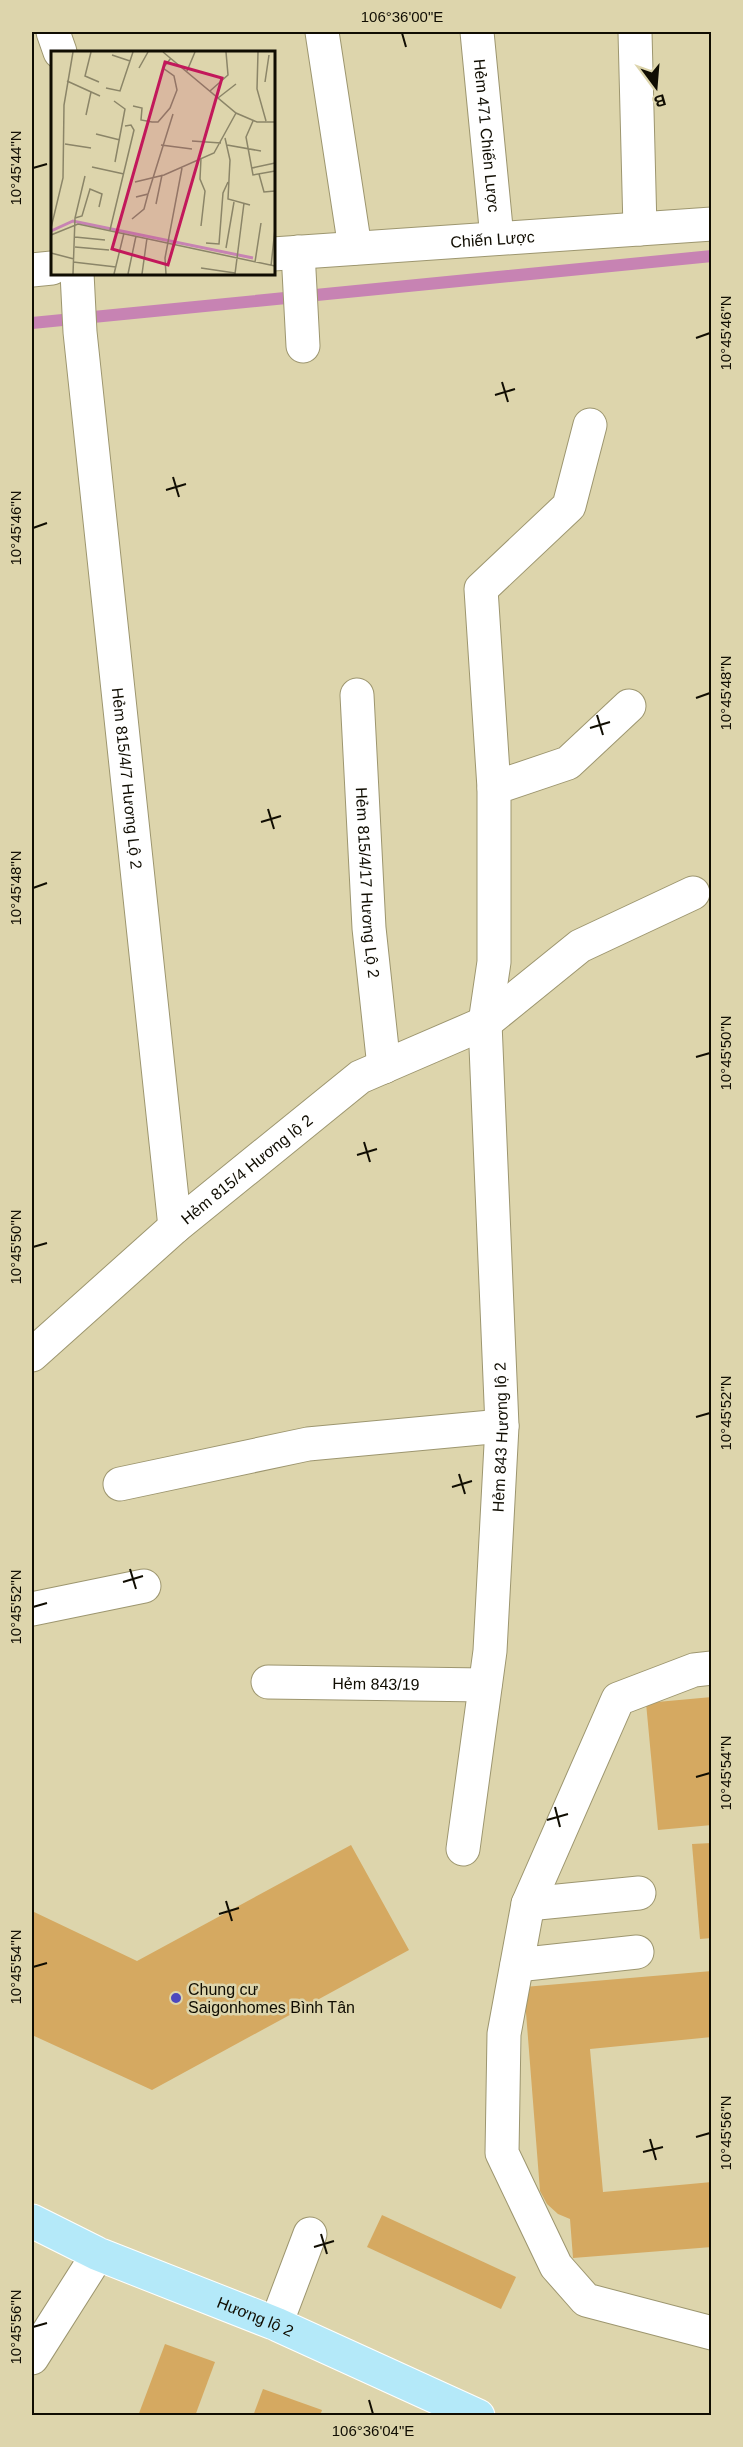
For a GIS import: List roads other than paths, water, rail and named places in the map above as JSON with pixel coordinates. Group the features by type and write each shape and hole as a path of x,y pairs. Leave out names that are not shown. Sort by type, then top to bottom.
{"main road":[{"name":"Hương lộ 2","path":"32,2221 98,2254 276,2324 461,2412"}],"street":[{"path":"53,32 60,51"},
{"path":"322,32 355,248"},
{"name":"Hẻm 471 Chiến Lược","path":"477,32 496,238"},
{"path":"635,32 640,229"},
{"name":"Chiến Lược","path":"290,260 355,248 711,224"},
{"path":"290,260 301,313 303,346"},
{"path":"32,270 51,273"},
{"name":"Hẻm 815/4/7 Hương Lộ 2","path":"70,276 80,332 175,1227"},
{"name":"Hẻm 843 Hương lộ 2","path":"463,1849 490,1651 501,1426 485,1023 494,962 494,788 481,589 569,506 590,425"},
{"name":"Hẻm 815/4/17 Hương Lộ 2","path":"357,695 369,928 384,1067"},
{"path":"494,788 568,763 629,706"},
{"name":"Hẻm 815/4 Hương lộ 2","path":"32,1355 175,1227 360,1077 485,1023 580,946 693,893"},
{"path":"120,1484 308,1444 501,1426"},
{"path":"32,1609 144,1586"},
{"path":"711,1668 694,1670 618,1699 528,1904 504,2034 502,2153 556,2266 586,2300 711,2333"},
{"name":"Hẻm 843/19","path":"268,1682 485,1686"},
{"path":"528,1904 639,1893"},
{"path":"517,1965 637,1952"},
{"path":"276,2324 310,2234"},
{"path":"32,2358 98,2254"}],"waterway":[{"path":"32,323 712,256"}],"place":[{"name":"Chung cư Saigonhomes Bình Tân","path":"176,1998"}]}
